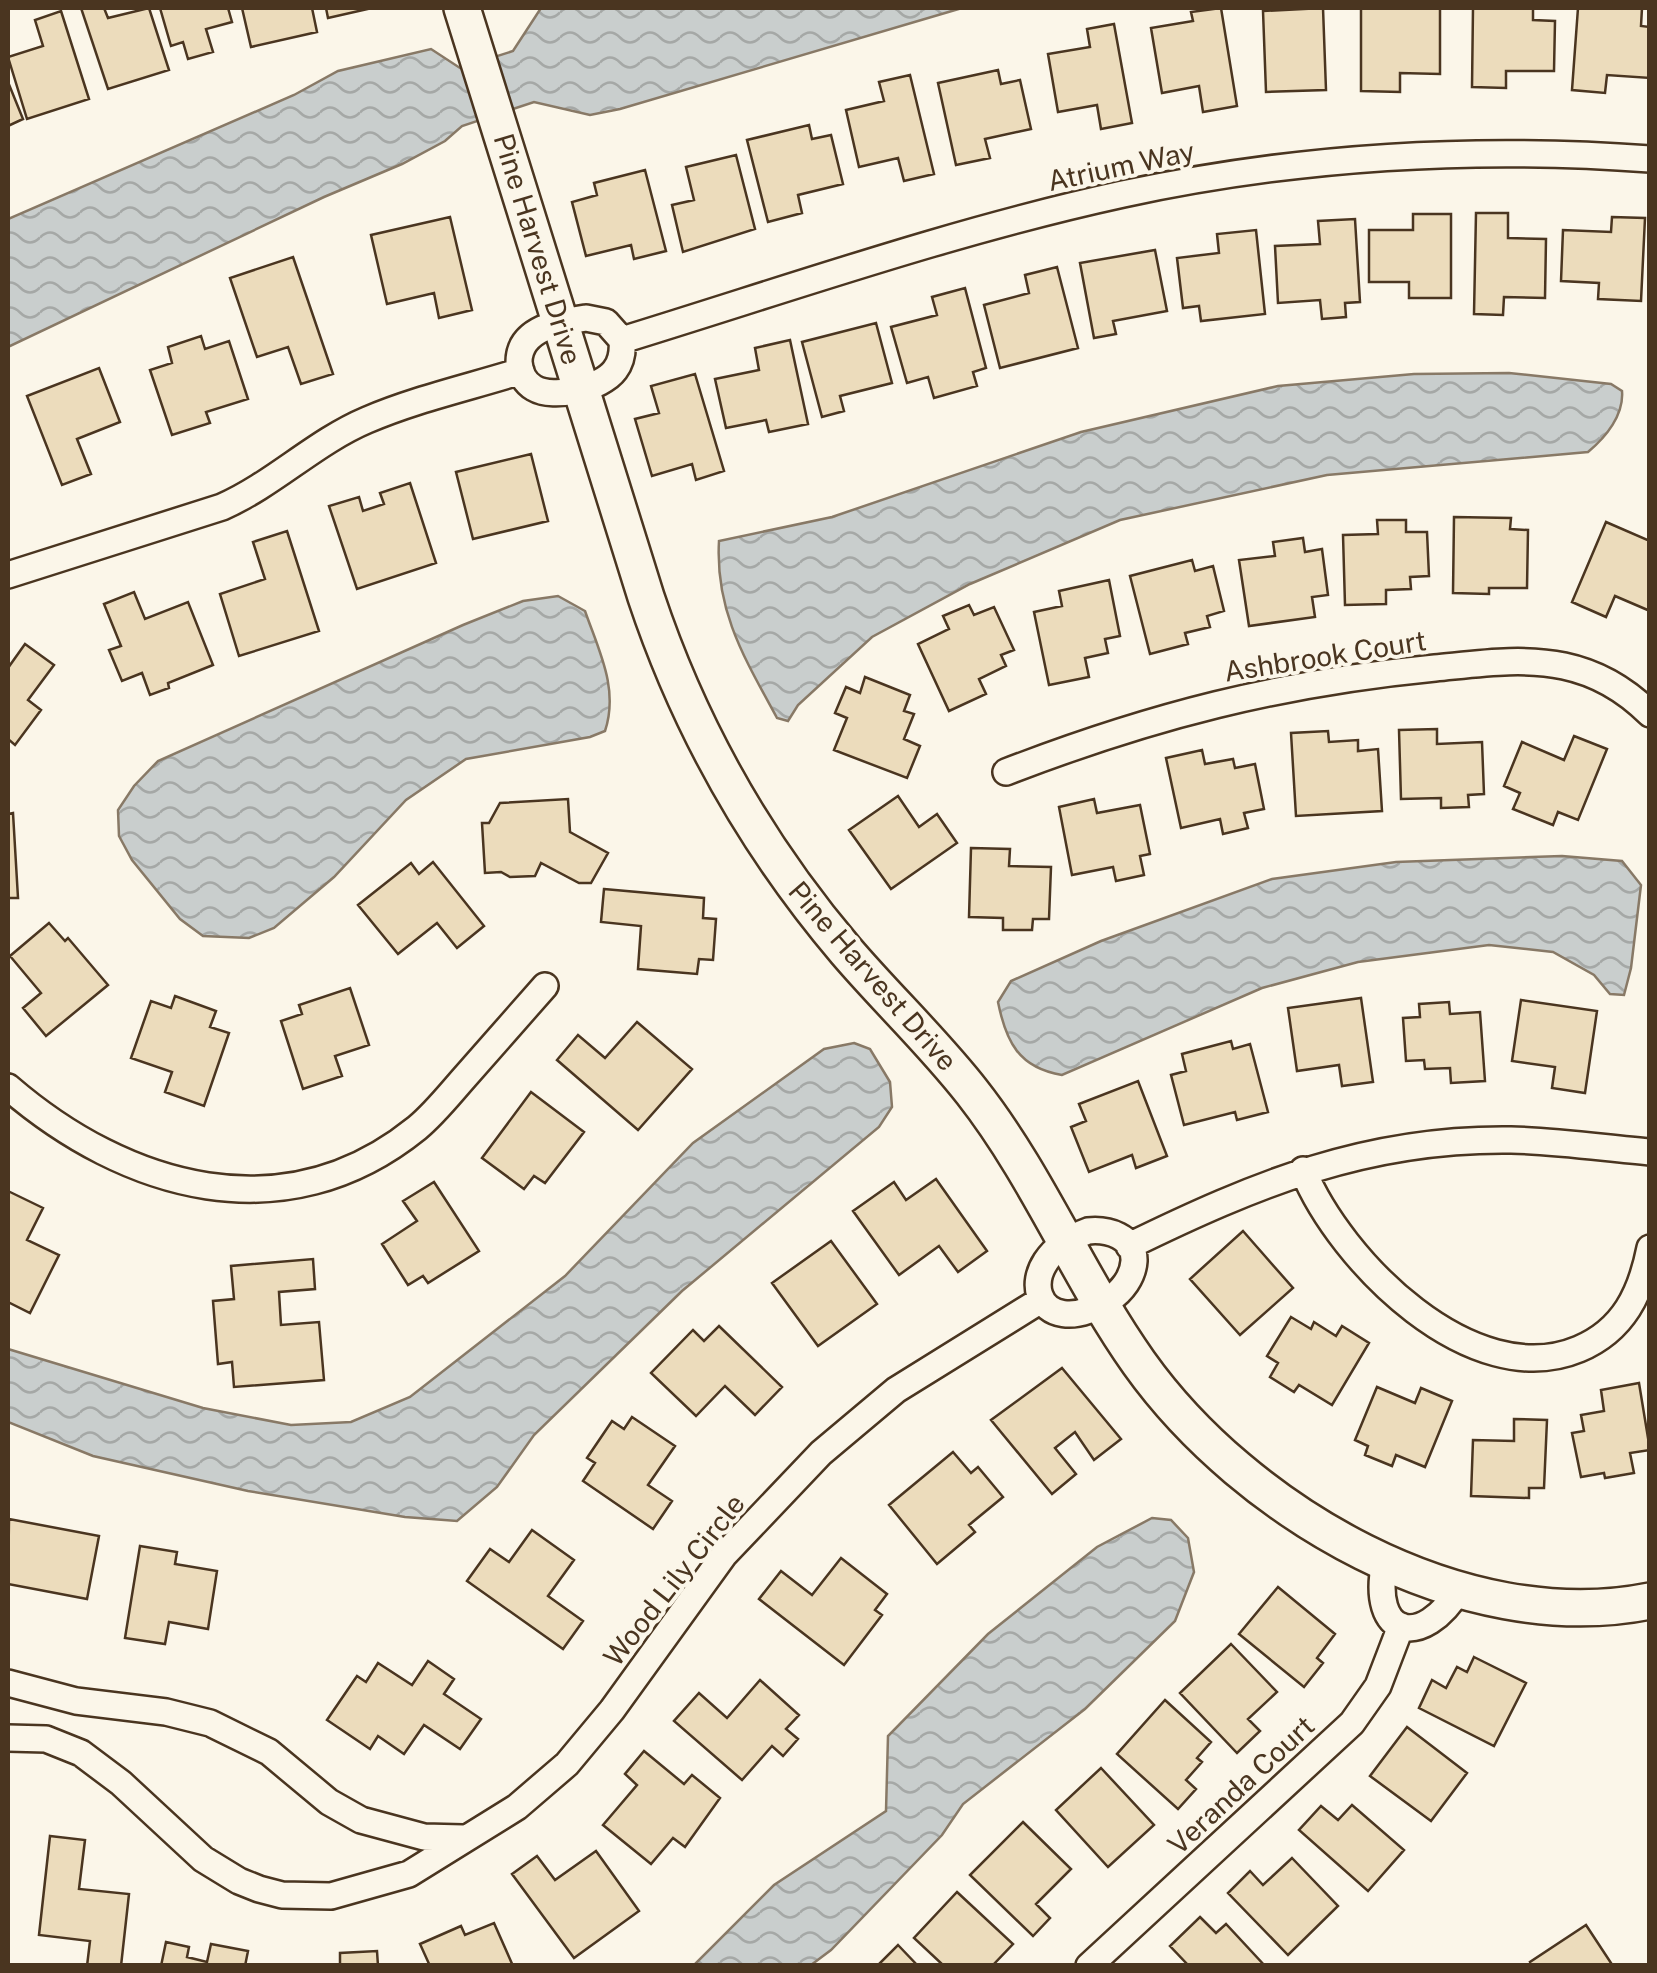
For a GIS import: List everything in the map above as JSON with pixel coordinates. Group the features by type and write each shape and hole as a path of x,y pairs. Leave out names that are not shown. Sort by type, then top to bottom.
{"street":[{"name":"Pine Harvest Drive","path":"462,8 660,639 718,768 767,849 821,921 992,1119 1139,1364 1188,1422 1250,1479 1310,1522 1384,1562 1460,1588 1562,1609 1650,1600"},
{"name":"Atrium Way","path":"622,340 980,229 1180,183 1307,165 1439,155 1556,154 1650,159"},
{"path":"597,319 613,328 622,340 621,358 612,374 598,383 561,392 541,392 532,388 521,372 519,361 525,344 540,329 560,322 597,319"},
{"path":"8,575 222,508 250,495 333,437 368,420 521,372"},
{"name":"Ashbrook Court","path":"1006,772 1131,726 1248,695 1340,678 1503,662 1546,663 1582,671 1608,682 1650,714"},
{"path":"8,1087 55,1125 147,1172 235,1190 271,1190 306,1184 366,1162 420,1125 545,986"},
{"path":"1129,1246 1251,1188 1303,1170 1386,1152 1473,1141 1550,1142 1650,1152"},
{"path":"1303,1170 1313,1195 1341,1238 1396,1294 1454,1334 1507,1356 1546,1358 1576,1350 1604,1336 1630,1308 1640,1290 1650,1248"},
{"path":"1098,1230 1116,1234 1129,1246 1134,1261 1127,1282 1102,1304 1072,1315 1053,1312 1041,1300 1037,1286 1041,1268 1052,1251 1066,1241 1098,1230"},
{"name":"Wood Lily Circle","path":"8,1738 46,1739 81,1753 121,1782 203,1859 238,1881 282,1895 331,1896 375,1886 426,1866 463,1838 517,1806 567,1764 612,1710 724,1555 821,1452 896,1390 1041,1300"},
{"path":"1384,1562 1380,1583 1383,1608 1390,1619 1402,1626 1428,1625 1447,1610 1460,1588"},
{"name":"Veranda Court","path":"1089,1966 1352,1723 1378,1686 1402,1626"},
{"path":"8,1683 63,1699 166,1712 210,1723 269,1752 329,1802 361,1820 424,1837 463,1838"}],"water":[{"path":"541,8 962,8 620,109 590,115 534,102 462,126 445,141 402,164 8,347 8,219 294,95 338,71 431,49 460,68 513,51"},
{"path":"1509,373 1611,384 1622,391 1620,409 1607,432 1588,452 1327,475 1120,520 970,584 872,637 798,705 788,721 777,718 734,634 722,590 719,541 832,517 1081,432 1278,386 1414,374"},
{"path":"558,596 585,611 601,655 610,700 605,731 466,759 406,800 334,877 274,928 249,938 203,936 180,919 132,860 119,836 118,810 158,761 463,625 523,601"},
{"path":"1562,856 1622,861 1641,885 1624,995 1610,994 1594,975 1553,952 1489,945 1358,962 1262,988 1062,1075 1025,1059 1010,1041 1001,1016 998,1002 1011,981 1101,941 1272,879 1396,862"},
{"path":"854,1043 870,1049 890,1082 892,1107 879,1127 682,1291 534,1435 497,1487 457,1521 405,1517 248,1491 93,1456 8,1422 8,1349 203,1408 291,1425 351,1422 410,1397 565,1276 693,1143 824,1049"},
{"path":"1152,1518 1171,1520 1188,1538 1194,1572 1175,1621 1085,1709 963,1804 942,1835 831,1950 811,1965 694,1965 774,1885 886,1811 888,1736 988,1634 1097,1547"}],"building":[{"path":"81,8 104,8 108,18 149,8 169,70 108,89"},
{"path":"160,8 228,8 232,22 206,29 213,52 188,59 183,42 171,46"},
{"path":"242,8 312,8 317,32 251,47"},
{"path":"326,8 372,8 328,18"},
{"path":"1221,8 1237,106 1203,112 1199,86 1162,93 1151,28 1193,21 1191,12"},
{"path":"1323,8 1326,90 1266,92 1263,11"},
{"path":"1361,8 1440,8 1440,74 1400,73 1400,92 1361,91"},
{"path":"1473,8 1533,8 1533,20 1555,21 1554,71 1506,71 1506,88 1472,87"},
{"path":"1578,8 1642,8 1641,26 1650,27 1650,78 1607,75 1605,93 1572,90"},
{"path":"61,11 89,99 27,119 8,57 43,46 35,20"},
{"path":"1114,24 1132,123 1101,129 1097,105 1058,112 1048,54 1090,47 1087,29"},
{"path":"998,70 1001,84 1020,80 1031,129 985,139 990,158 956,165 938,83"},
{"path":"910,75 934,174 904,181 898,158 859,167 846,110 884,101 879,82"},
{"path":"8,82 23,119 8,126"},
{"path":"809,125 812,139 831,135 843,184 798,195 802,213 768,222 747,140"},
{"path":"736,155 755,229 683,252 672,205 694,200 686,167"},
{"path":"645,170 666,251 634,259 631,245 586,256 572,202 597,195 594,183"},
{"path":"1476,213 1508,213 1508,238 1546,239 1545,298 1504,297 1503,315 1474,314"},
{"path":"1413,214 1451,214 1451,298 1409,298 1409,282 1369,282 1369,230 1413,230"},
{"path":"450,217 472,310 439,318 434,293 387,304 371,235"},
{"path":"1612,217 1645,218 1641,301 1598,299 1599,283 1561,281 1563,230 1611,232"},
{"path":"1355,219 1360,302 1345,303 1346,317 1322,319 1320,300 1278,303 1275,246 1320,244 1318,221"},
{"path":"1256,230 1265,314 1201,321 1199,306 1183,308 1177,258 1219,253 1217,234"},
{"path":"1155,250 1167,311 1113,321 1116,334 1094,338 1080,263"},
{"path":"293,257 333,374 301,384 288,347 257,357 230,278"},
{"path":"1057,267 1078,348 1000,368 984,305 1029,293 1025,275"},
{"path":"965,288 986,368 973,372 977,386 934,398 928,377 907,383 891,327 937,315 932,297"},
{"path":"876,323 892,383 840,396 844,411 822,417 802,342"},
{"path":"201,336 205,349 229,341 248,399 206,412 210,423 172,435 150,370 172,363 168,347"},
{"path":"790,340 808,424 769,432 766,420 726,428 715,379 759,370 755,348"},
{"path":"99,368 120,422 77,439 91,474 62,485 27,396"},
{"path":"695,374 724,471 696,480 692,464 652,476 635,419 659,413 651,386"},
{"path":"531,454 548,521 473,539 456,472"},
{"path":"410,483 436,563 357,589 329,506 359,497 363,511 384,504 380,493"},
{"path":"1454,517 1511,518 1510,529 1528,530 1527,588 1489,588 1489,594 1453,593"},
{"path":"1377,520 1406,520 1406,532 1427,532 1429,576 1410,577 1411,589 1386,590 1386,604 1345,605 1343,535 1378,534"},
{"path":"1606,522 1650,541 1650,611 1615,596 1606,617 1572,602"},
{"path":"287,531 319,631 239,656 220,594 265,579 253,542"},
{"path":"1303,538 1305,552 1322,549 1328,595 1312,597 1315,617 1249,626 1239,560 1275,556 1273,542"},
{"path":"1192,560 1195,571 1213,566 1224,611 1207,616 1210,627 1185,633 1188,644 1150,654 1130,576"},
{"path":"1109,580 1120,636 1105,639 1108,653 1085,658 1089,677 1049,685 1034,612 1062,606 1059,591"},
{"path":"134,592 145,619 188,602 213,665 168,683 169,688 150,695 142,673 122,681 109,650 121,646 104,604"},
{"path":"969,605 974,615 994,607 1014,650 1001,655 1006,666 979,679 986,694 949,711 918,644 949,629 943,616"},
{"path":"25,644 54,665 28,700 41,710 15,745 8,739 8,668"},
{"path":"865,677 910,695 904,711 914,714 904,739 920,746 907,778 834,750 847,718 835,713 846,687 860,693"},
{"path":"1437,729 1437,744 1482,742 1484,794 1468,795 1469,807 1441,808 1441,798 1401,799 1399,730"},
{"path":"1328,731 1329,742 1358,740 1358,751 1378,749 1382,811 1296,816 1291,733"},
{"path":"1574,736 1607,749 1578,820 1558,812 1553,825 1513,809 1520,793 1504,786 1522,742 1564,760"},
{"path":"1202,750 1205,764 1233,759 1235,768 1255,764 1264,809 1244,813 1248,828 1223,834 1220,819 1181,828 1166,758"},
{"path":"898,796 919,827 937,814 957,843 891,889 849,830"},
{"path":"568,799 570,832 608,853 591,883 579,883 541,863 535,876 485,873 482,823 489,823 500,803"},
{"path":"1094,799 1097,813 1140,805 1150,854 1140,856 1144,875 1116,881 1113,867 1072,875 1059,807"},
{"path":"13,813 18,898 8,898 8,814"},
{"path":"971,848 1010,849 1009,866 1051,867 1049,919 1033,919 1032,930 1003,930 1003,918 969,917"},
{"path":"433,862 484,926 457,948 437,923 398,954 358,905 411,863 419,874"},
{"path":"604,889 704,898 703,918 716,919 713,960 699,959 697,974 638,969 641,926 601,922"},
{"path":"49,923 65,941 68,938 108,985 46,1036 23,1008 41,993 10,956"},
{"path":"350,988 369,1045 335,1056 342,1076 303,1089 281,1021 302,1014 299,1005"},
{"path":"175,996 216,1011 210,1027 229,1033 204,1106 165,1092 172,1072 131,1058 151,1001 171,1008"},
{"path":"1361,998 1373,1082 1342,1086 1339,1065 1297,1071 1288,1008"},
{"path":"1521,1000 1597,1011 1585,1093 1552,1088 1555,1067 1512,1061"},
{"path":"1449,1002 1450,1014 1480,1012 1485,1081 1451,1083 1450,1068 1425,1069 1424,1060 1406,1061 1403,1018 1420,1017 1419,1004"},
{"path":"637,1022 692,1069 638,1130 557,1060 578,1035 605,1058"},
{"path":"1231,1041 1233,1049 1250,1044 1268,1112 1237,1120 1235,1112 1184,1125 1171,1075 1186,1071 1182,1054"},
{"path":"1138,1081 1167,1156 1136,1168 1132,1155 1089,1172 1071,1127 1086,1121 1079,1104"},
{"path":"531,1092 584,1132 545,1183 534,1176 524,1189 482,1158"},
{"path":"936,1179 987,1251 958,1272 939,1246 899,1275 853,1211 894,1182 906,1200"},
{"path":"434,1182 479,1251 428,1283 423,1276 408,1285 382,1244 417,1221 403,1201"},
{"path":"8,1191 43,1208 27,1240 59,1255 30,1313 8,1302"},
{"path":"1243,1231 1293,1288 1240,1335 1190,1279"},
{"path":"831,1241 877,1304 818,1346 772,1283"},
{"path":"313,1259 315,1289 279,1292 281,1325 319,1322 324,1380 234,1387 232,1362 218,1364 213,1301 234,1299 231,1266"},
{"path":"1291,1317 1311,1329 1314,1322 1336,1336 1342,1326 1369,1343 1332,1405 1299,1385 1294,1392 1270,1377 1278,1363 1267,1356"},
{"path":"719,1326 782,1387 755,1415 725,1386 696,1416 651,1373 693,1330 704,1341"},
{"path":"1062,1368 1121,1439 1094,1460 1075,1432 1055,1448 1076,1474 1052,1494 991,1420"},
{"path":"1639,1383 1650,1450 1630,1453 1634,1473 1581,1477 1572,1433 1584,1431 1581,1415 1604,1411 1601,1390"},
{"path":"1377,1387 1415,1403 1421,1388 1452,1401 1425,1467 1396,1455 1392,1466 1365,1455 1368,1446 1355,1440"},
{"path":"632,1417 675,1446 648,1485 672,1501 653,1529 583,1481 595,1463 587,1458 612,1421 624,1429"},
{"path":"1514,1419 1547,1420 1544,1488 1529,1488 1529,1498 1471,1496 1473,1440 1514,1441"},
{"path":"953,1452 971,1473 978,1467 1003,1497 969,1525 975,1532 937,1564 889,1505"},
{"path":"9,1519 99,1536 87,1599 8,1584"},
{"path":"532,1530 574,1560 548,1596 583,1621 563,1649 467,1581 490,1549 509,1562"},
{"path":"140,1546 177,1552 175,1564 217,1571 208,1629 169,1622 165,1644 125,1638"},
{"path":"841,1558 887,1594 875,1610 882,1615 844,1665 759,1599 781,1571 812,1595"},
{"path":"1278,1587 1335,1634 1317,1658 1323,1663 1304,1687 1239,1634"},
{"path":"1231,1644 1277,1692 1248,1719 1260,1731 1237,1753 1180,1693"},
{"path":"1474,1657 1526,1683 1494,1746 1419,1708 1432,1680 1446,1688 1457,1667 1467,1672"},
{"path":"428,1661 454,1679 444,1694 481,1719 460,1749 424,1725 404,1754 378,1736 370,1749 327,1720 357,1676 366,1682 378,1663 412,1685"},
{"path":"760,1680 799,1715 786,1729 798,1739 783,1756 772,1746 742,1780 674,1721 699,1693 727,1718"},
{"path":"1165,1700 1211,1742 1197,1758 1202,1762 1186,1780 1196,1789 1178,1809 1117,1754"},
{"path":"1407,1727 1467,1773 1431,1821 1370,1776"},
{"path":"644,1751 684,1784 692,1775 720,1798 685,1847 673,1838 651,1864 603,1825 637,1785 625,1774"},
{"path":"1101,1768 1154,1825 1108,1867 1056,1810"},
{"path":"1352,1805 1404,1850 1368,1891 1299,1830 1321,1806 1338,1820"},
{"path":"1023,1822 1071,1869 1036,1904 1050,1918 1033,1936 970,1875"},
{"path":"50,1836 85,1840 79,1889 129,1894 121,1966 87,1966 90,1941 39,1935"},
{"path":"596,1851 639,1911 574,1958 512,1874 537,1856 555,1880"},
{"path":"1292,1858 1338,1906 1288,1955 1228,1893 1250,1871 1263,1885"},
{"path":"957,1892 1013,1944 992,1966 944,1966 914,1938"},
{"path":"1200,1917 1216,1933 1226,1924 1265,1966 1189,1966 1170,1946"},
{"path":"494,1923 513,1966 430,1966 420,1944 461,1926 465,1935"},
{"path":"1586,1925 1613,1966 1532,1966 1530,1962"},
{"path":"166,1942 189,1947 187,1957 207,1962 211,1944 248,1951 245,1966 161,1966"},
{"path":"898,1945 918,1966 877,1966"},
{"path":"377,1951 378,1966 340,1966 340,1953"}]}
